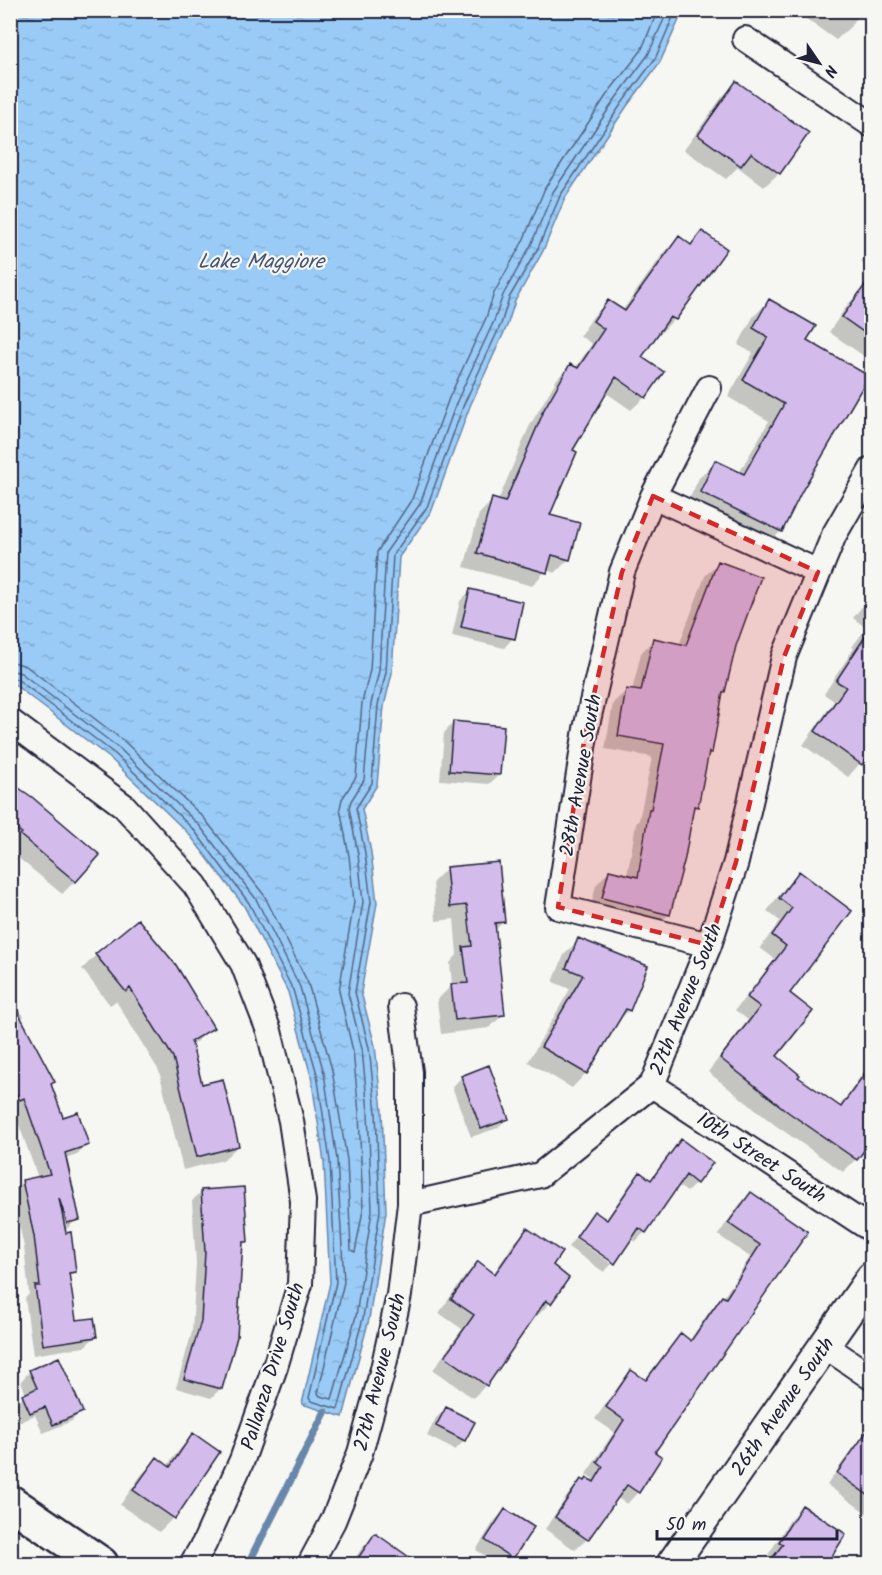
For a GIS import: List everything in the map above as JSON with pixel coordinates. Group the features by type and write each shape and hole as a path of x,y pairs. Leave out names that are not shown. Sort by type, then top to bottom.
{"main road":[{"path":"10,1502 101,1564"}],"street":[{"path":"745,39 872,125"},
{"name":"28th Avenue South","path":"709,388 653,496 622,572 586,729 558,907 709,945"},
{"name":"27th Avenue South","path":"310,1564 333,1521 360,1453 384,1369 399,1295 410,1204 540,1175 652,1085 709,945 736,862 784,657 834,535 872,469"},
{"path":"653,496 818,572"},
{"name":"Pallanza Drive South","path":"10,721 124,806 195,885 243,964 269,1031 291,1122 303,1201 300,1284 275,1367 242,1460 204,1544 192,1564"},
{"path":"401,1006 410,1072 410,1204"},
{"name":"10th Street South","path":"652,1085 872,1230"},
{"name":"26th Avenue South","path":"672,1564 872,1277"},
{"path":"824,1345 872,1378"}],"highlighted area":[{"path":"653,496 818,572 784,657 736,862 709,945 558,907 586,729 622,572"}],"water":[{"name":"Lake Maggiore","path":"10,11 683,11 660,62 627,106 565,198 543,251 515,301 507,326 470,406 432,510 399,557 392,673 384,706 377,785 362,809 371,852 377,903 361,992 375,1046 382,1111 386,1212 369,1319 343,1417 302,1404 330,1283 324,1162 311,1076 288,992 244,906 189,834 111,759 11,682"}],"building":[{"path":"736,81 809,133 780,174 751,153 741,166 698,135"},
{"path":"702,231 727,249 676,320 670,317 642,357 664,372 646,398 616,377 573,450 577,452 550,515 580,523 570,560 552,555 547,573 477,553 492,498 505,502 542,413 570,364 578,368 604,329 593,321 608,300 625,311 679,236 691,245"},
{"path":"872,275 872,338 842,317"},
{"path":"769,299 816,326 807,340 869,376 802,491 782,532 700,492 715,460 744,474 784,404 743,380 768,337 753,328"},
{"path":"718,561 761,577 736,646 725,692 723,692 712,753 709,752 698,807 694,806 685,858 670,915 602,898 609,870 638,877 649,809 651,809 664,744 618,736 626,689 641,691 653,638 686,645"},
{"path":"470,589 523,602 515,639 461,627"},
{"path":"872,626 872,751 862,765 815,731 846,687 836,681"},
{"path":"453,721 504,726 500,775 449,771"},
{"path":"10,782 32,797 100,855 76,882 10,825"},
{"path":"499,862 505,922 495,923 505,1015 455,1020 451,984 468,983 463,947 472,946 467,905 450,907 446,867"},
{"path":"799,871 852,911 790,993 813,1011 777,1056 800,1075 798,1077 841,1107 872,1063 872,1140 857,1160 788,1112 720,1058 760,1007 747,997 786,946 772,935 792,908 779,898"},
{"path":"138,919 176,965 214,1028 191,1041 202,1084 223,1079 239,1146 197,1157 173,1057 130,988 126,992 95,954"},
{"path":"578,938 648,966 630,1011 626,1009 587,1074 541,1047 583,975 566,968"},
{"path":"10,997 55,1082 51,1084 63,1117 78,1112 89,1145 65,1153 80,1220 67,1223 59,1198 66,1233 71,1232 76,1272 69,1273 76,1320 94,1318 97,1337 43,1345 35,1286 40,1286 34,1236 22,1180 50,1174 24,1098 20,1100 10,1082"},
{"path":"489,1065 509,1119 481,1129 461,1076"},
{"path":"681,1139 713,1163 697,1184 686,1175 646,1233 639,1228 615,1264 576,1237 594,1211 607,1220 640,1172 651,1180"},
{"path":"244,1187 248,1242 243,1242 237,1337 222,1389 184,1379 201,1321 205,1252 201,1190"},
{"path":"751,1192 808,1232 655,1452 662,1457 639,1493 627,1485 588,1540 555,1517 581,1479 585,1481 587,1478 594,1482 603,1467 597,1462 624,1420 606,1407 631,1370 646,1380 681,1333 691,1341 722,1296 726,1298 760,1245 728,1223"},
{"path":"527,1228 562,1252 553,1265 569,1278 551,1304 546,1300 487,1386 445,1356 474,1315 451,1299 478,1261 495,1274"},
{"path":"59,1357 83,1412 53,1425 45,1407 30,1413 22,1395 37,1388 29,1370"},
{"path":"446,1407 475,1422 465,1441 436,1426"},
{"path":"872,1424 872,1498 837,1473"},
{"path":"193,1433 220,1452 175,1519 133,1490 157,1457 170,1467"},
{"path":"802,1505 846,1534 827,1564 768,1564 783,1544 779,1542"},
{"path":"505,1509 534,1527 513,1559 485,1540"},
{"path":"375,1533 419,1564 354,1564"}],"waterway":[{"path":"248,1564 325,1412"}]}
